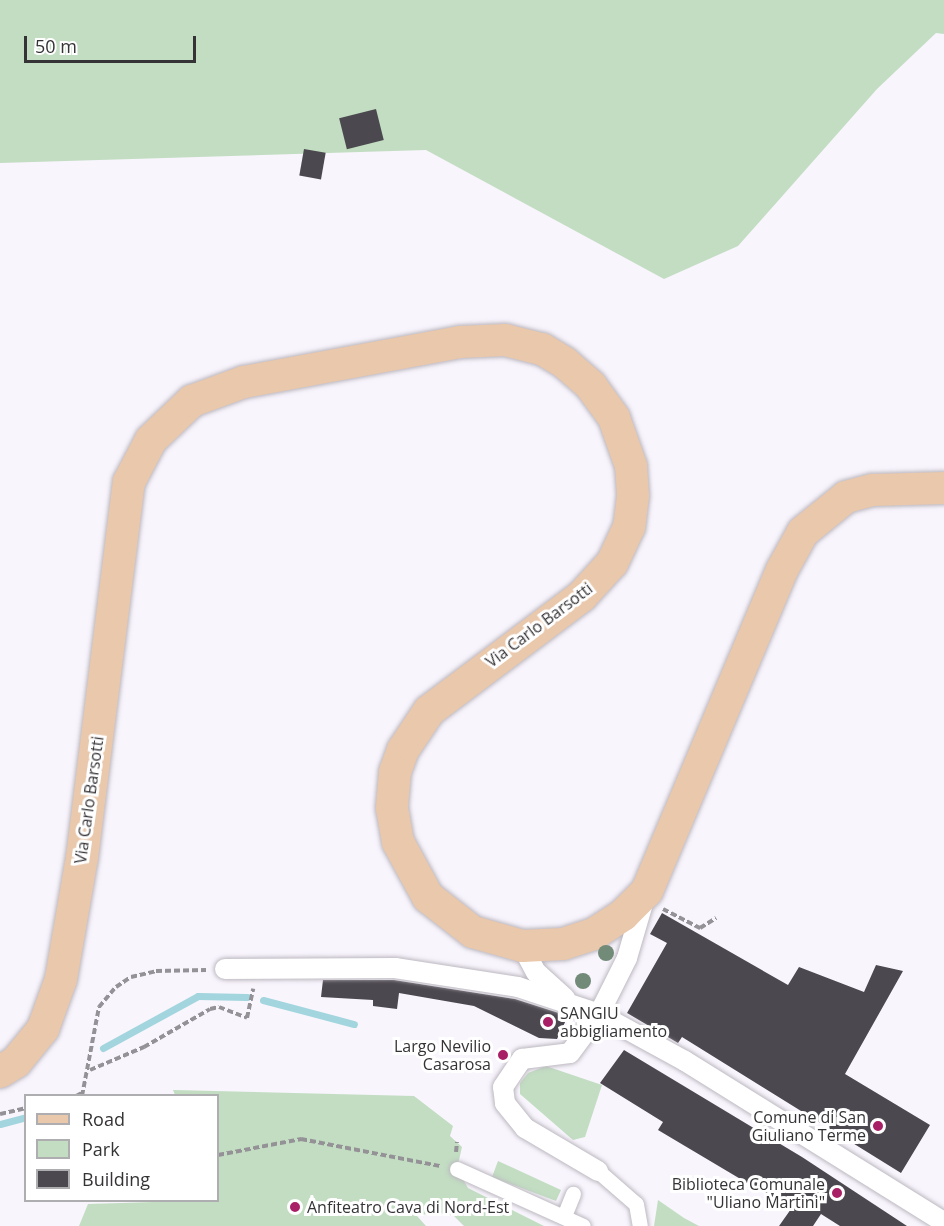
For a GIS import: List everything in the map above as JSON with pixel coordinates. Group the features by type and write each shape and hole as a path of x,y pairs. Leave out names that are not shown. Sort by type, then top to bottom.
{"main road":[{"name":"Via Carlo Barsotti","path":"0,1072 16,1062 43,1029 61,979 82,858 129,482 161,426 184,406 215,389 460,342 505,340 542,349 565,363 591,386 614,418 631,466 633,496 628,527 612,563 582,596 429,711 403,750 395,772 392,808 398,842 428,897 473,932 522,946 563,944 594,934 653,899 661,867 782,570 803,532 846,497 873,490 944,488"}],"street":[{"path":"640,1226 636,1204 598,1170 525,1128 505,1104 502,1087 522,1059 570,1053 599,1014 653,899"},
{"path":"522,946 546,984 580,1008"},
{"path":"225,969 395,968 518,987 599,1014 686,1061 944,1222"},
{"path":"457,1169 583,1226"},
{"path":"564,1216 573,1194"}],"path":[{"path":"653,899 700,928 716,918"},
{"path":"90,1070 152,1043 210,1009 219,1007 246,1018 261,967"},
{"path":"82,1094 90,1070 99,1007 116,987 131,976 156,971 225,969"},
{"path":"0,1114 24,1108"},
{"path":"219,1155 301,1139 457,1169"}],"green space":[{"path":"0,0 944,0 944,34 936,33 877,89 738,246 664,279 426,150 0,163"},
{"path":"546,1066 602,1085 585,1137 573,1140 520,1094 520,1083 528,1073"},
{"path":"173,1090 414,1096 453,1126 450,1136 462,1147 457,1169 468,1188 544,1226 464,1226 454,1216 436,1212 417,1216 426,1226 79,1226 88,1204 219,1202 219,1094 175,1094"},
{"path":"498,1161 561,1190 556,1201 492,1177"},
{"path":"658,1200 684,1218 699,1226 654,1226"}],"building":[{"path":"376,109 384,140 347,149 339,118"},
{"path":"304,149 326,153 321,179 299,176"},
{"path":"662,913 788,985 799,967 864,992 876,965 903,971 845,1074 930,1125 901,1173 682,1037 678,1043 627,1013 667,943 650,934"},
{"path":"323,980 394,980 515,999 568,1016 557,1039 539,1038 474,1006 399,993 397,1009 373,1006 373,1000 321,997"},
{"path":"624,1050 802,1157 907,1226 840,1226 821,1214 813,1226 779,1226 791,1209 658,1130 663,1122 600,1083"}],"waterway":[{"path":"103,1048 198,996 247,997"},
{"path":"263,1000 354,1024"},
{"path":"0,1124 24,1118"}],"place":[{"name":"SANGIU abbigliamento","path":"548,1022"},
{"name":"Largo Nevilio Casarosa","path":"503,1055"},
{"name":"Comune di San Giuliano Terme","path":"878,1126"},
{"name":"Biblioteca Comunale \"Uliano Martini\"","path":"837,1193"},
{"name":"Anfiteatro Cava di Nord-Est","path":"295,1207"}]}
